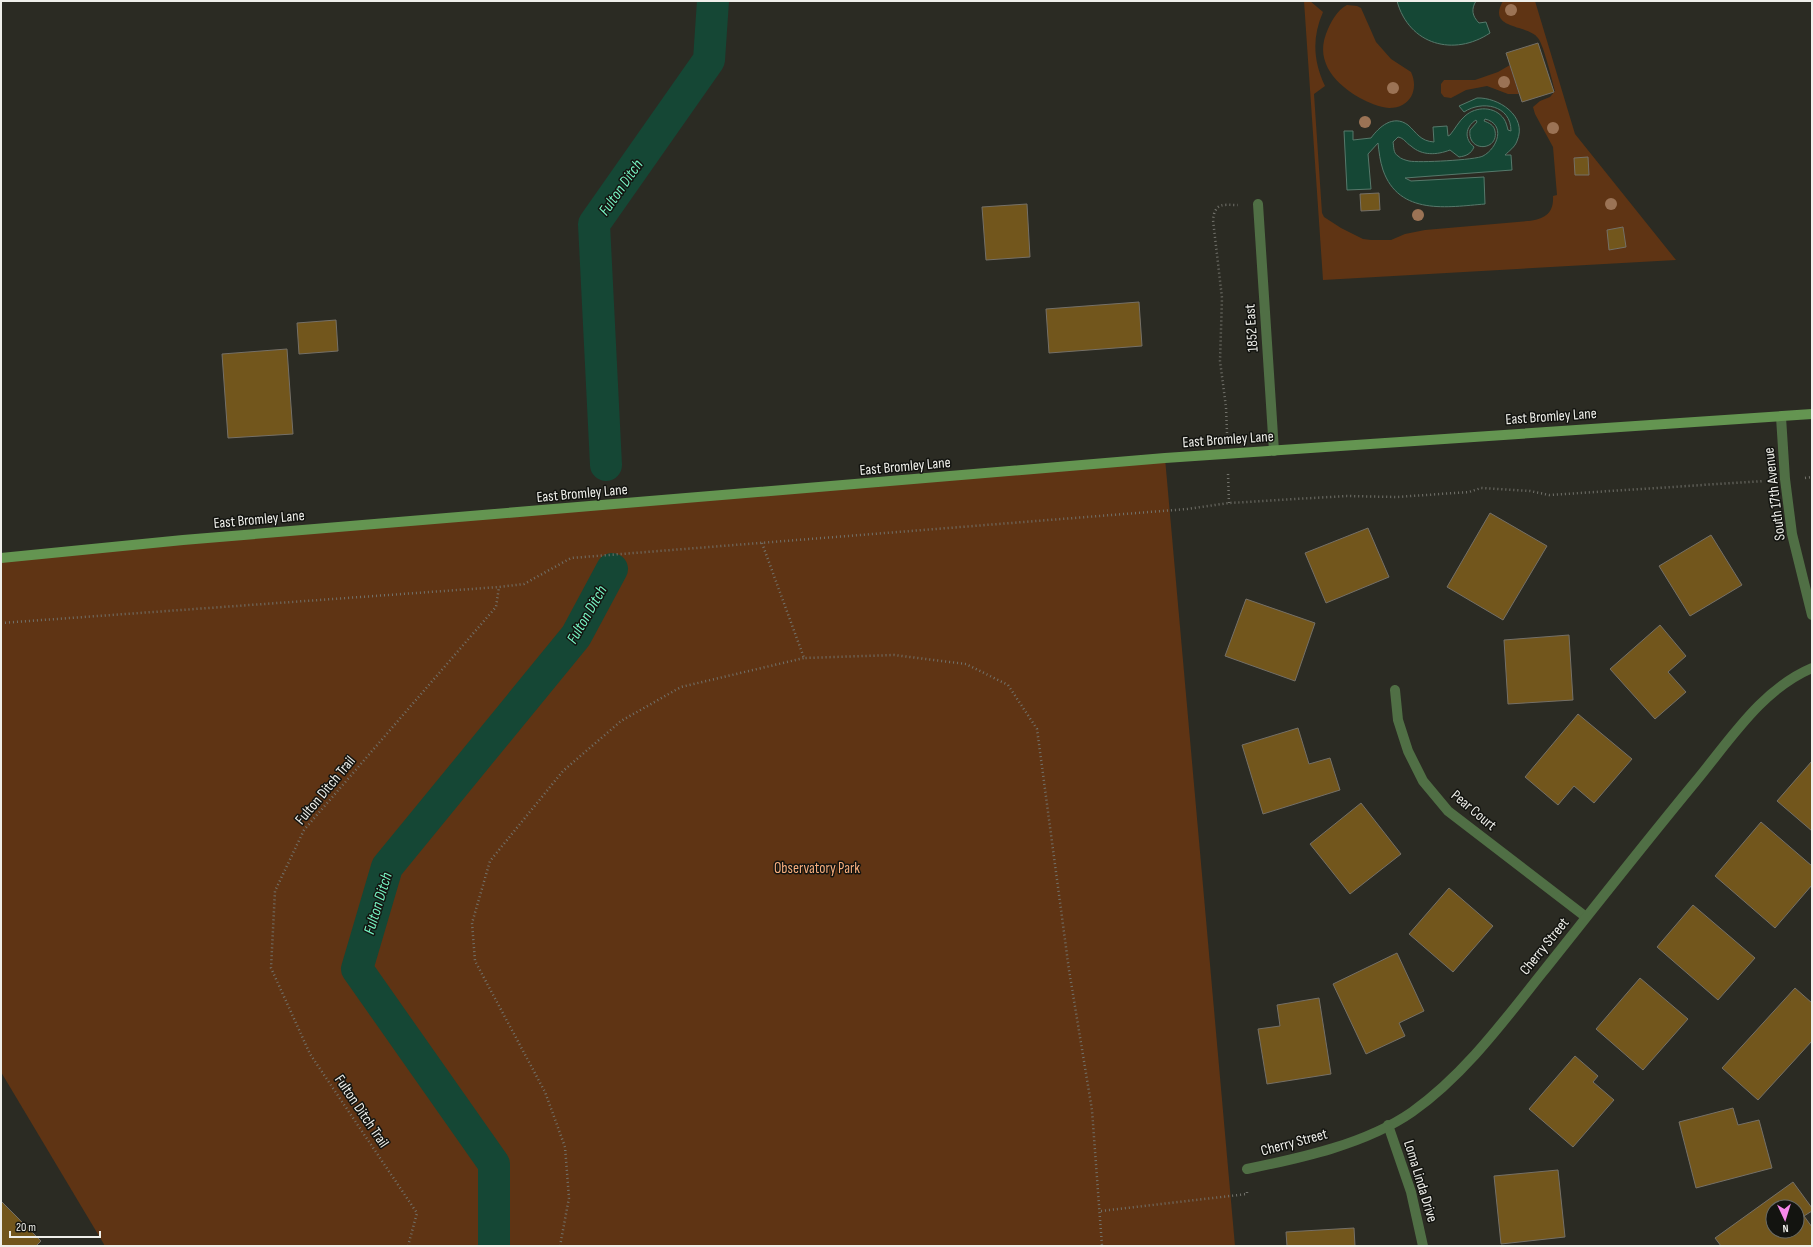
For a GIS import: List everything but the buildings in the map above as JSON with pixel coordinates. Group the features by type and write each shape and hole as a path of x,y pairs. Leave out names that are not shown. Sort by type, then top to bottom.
{"main road":[{"name":"East Bromley Lane","path":"1,558 183,540 1227,454 1812,414"}],"street":[{"name":"1852 East","path":"1258,204 1274,451"},
{"name":"South 17th Avenue","path":"1781,417 1785,479 1792,534 1812,615"},
{"name":"Cherry Street","path":"1247,1169 1291,1160 1349,1143 1388,1125 1411,1112 1433,1095 1484,1045 1659,825 1752,714 1768,696 1799,674 1812,668"},
{"name":"Pear Court","path":"1395,690 1398,720 1408,751 1423,781 1448,811 1586,917"},
{"name":"Loma Linda Drive","path":"1388,1125 1411,1192 1423,1246"}],"path":[{"path":"1229,503 1226,407 1220,361 1222,298 1213,220 1214,212 1221,205 1258,204"},
{"path":"1,623 499,587 524,584 571,558 1187,509 1229,503 1346,496 1397,497 1469,492 1481,488 1530,491 1549,495 1812,477"},
{"path":"762,543 804,658"},
{"name":"Fulton Ditch Trail","path":"408,1246 417,1212 310,1054 271,968 275,891 304,830 496,607 499,587"},
{"path":"560,1246 569,1198 565,1147 545,1092 475,961 472,923 490,861 563,771 621,721 681,687 804,658 894,655 966,664 1008,685 1037,729 1069,970 1092,1110 1101,1210 1102,1246"},
{"path":"1101,1210 1247,1194 1247,1169"}],"green space":[{"path":"1304,1 1310,1 1323,12 1319,21 1315,49 1318,67 1325,86 1314,94 1322,213 1324,217 1341,228 1363,239 1391,240 1405,234 1425,230 1539,219 1550,211 1553,196 1557,195 1553,147 1535,114 1533,107 1540,101 1550,97 1555,91 1545,55 1538,38 1526,30 1504,22 1500,17 1499,10 1503,1 1535,1 1575,134 1676,260 1323,280","holes":["1623,227 1626,247 1610,250 1607,230"]},
{"path":"1347,5 1361,8 1376,42 1391,59 1411,72 1414,85 1413,91 1408,101 1403,105 1389,108 1367,102 1343,87 1330,72 1323,54 1323,45 1332,21 1337,13"},
{"path":"1510,65 1519,94 1508,94 1487,86 1466,90 1451,98 1444,97 1441,93 1441,84 1444,80 1475,80 1498,72"},
{"name":"Observatory Park","path":"1165,458 1235,1246 105,1246 1,1072 1,558"}],"shaded area":[{"path":"1397,1 1476,1 1473,7 1475,18 1479,23 1486,22 1490,33 1476,40 1462,44 1448,45 1434,42 1422,37 1412,28 1403,16"},
{"path":"1477,98 1485,99 1502,105 1515,116 1519,132 1517,141 1512,149 1505,155 1511,155 1512,170 1405,178 1411,181 1484,177 1485,204 1441,207 1413,202 1400,195 1390,185 1383,170 1378,143 1368,154 1371,189 1347,190 1344,131 1353,131 1353,140 1371,138 1382,126 1392,121 1397,121 1408,125 1416,134 1425,140 1434,142 1433,127 1447,126 1448,136 1469,113 1474,110 1485,109 1496,112 1500,115 1505,120 1508,130 1511,131 1510,122 1501,110 1494,107 1479,106 1464,112 1459,106","holes":["1485,119 1492,122 1496,126 1498,136 1493,148 1483,156 1459,160 1414,162 1402,159 1394,152 1393,142 1398,137 1420,152 1435,154 1450,150 1459,157 1464,156 1470,153 1474,147 1467,137 1468,130 1472,123 1476,120 1477,122 1470,130 1470,137 1473,143 1483,147 1488,146 1495,138 1494,127 1484,121"]}],"waterway":[{"name":"Fulton Ditch","path":"606,465 594,224 709,60 713,1"},
{"name":"Fulton Ditch","path":"494,1246 494,1164 357,969 387,867 576,636 612,569"}]}
